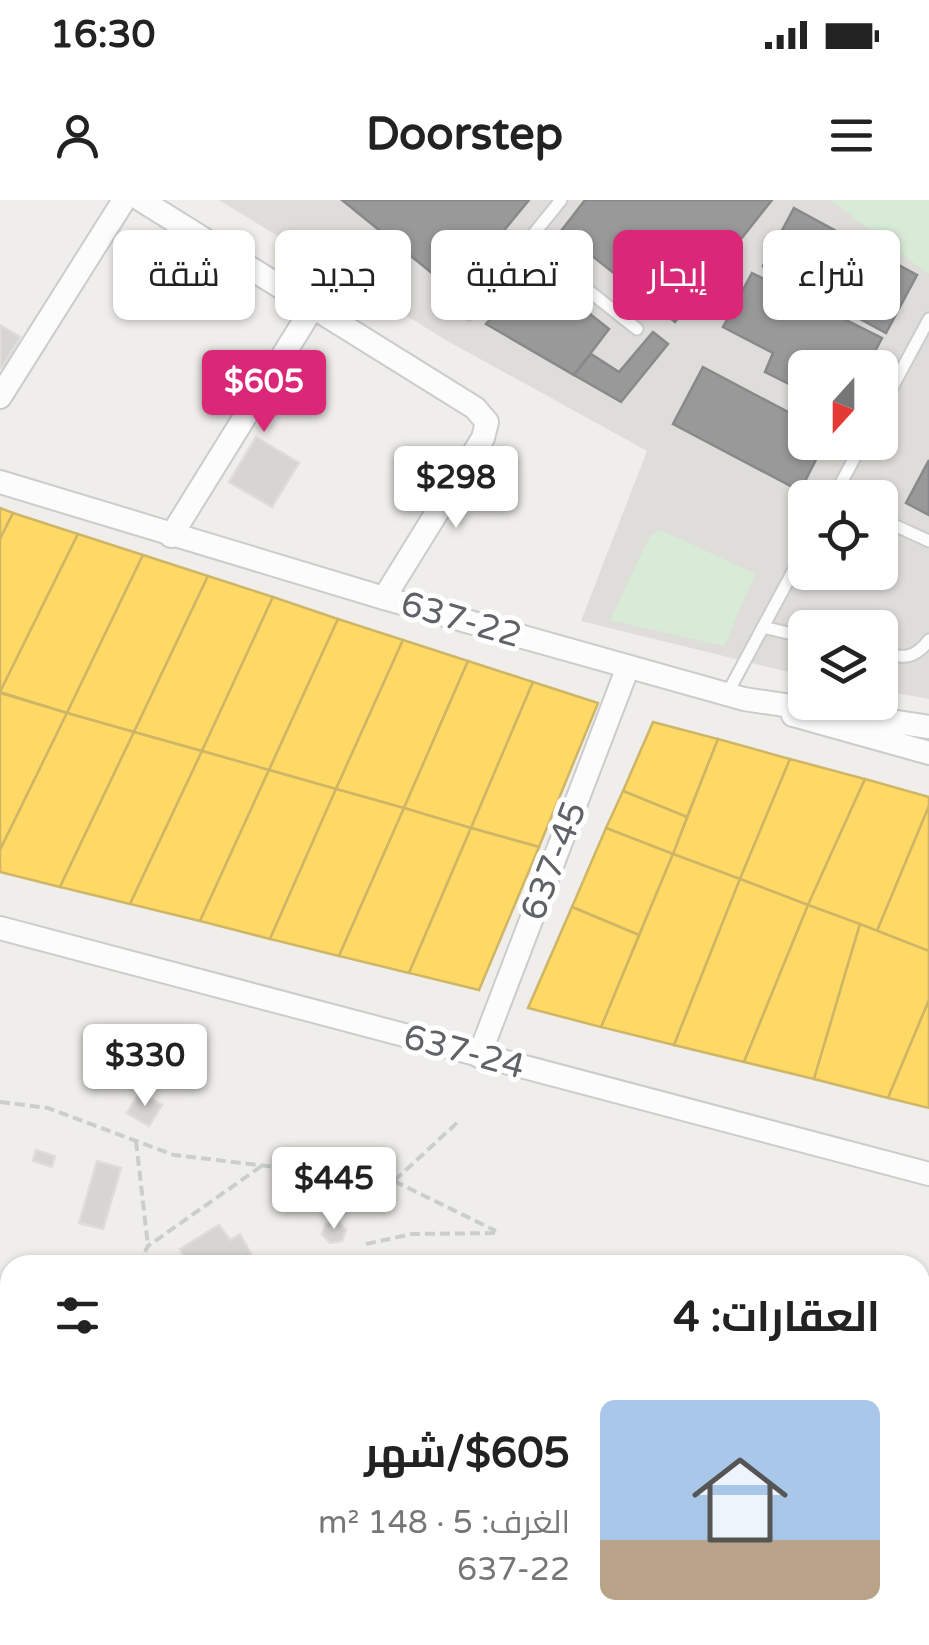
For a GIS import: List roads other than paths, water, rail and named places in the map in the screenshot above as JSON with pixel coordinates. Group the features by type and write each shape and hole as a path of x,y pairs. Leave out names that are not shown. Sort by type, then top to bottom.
{"street":[{"path":"0,397 124,200"},
{"path":"142,200 275,283"},
{"path":"171,536 305,320"},
{"path":"334,320 475,408 488,422 483,438 384,598"},
{"name":"637-22","path":"0,482 384,598 736,696 929,727"},
{"name":"637-45","path":"479,1056 628,667"},
{"path":"736,696 929,753"},
{"name":"637-24","path":"0,928 929,1174"}],"lane":[{"path":"537,230 561,200"},
{"path":"593,295 636,330"},
{"path":"898,377 929,319"},
{"path":"898,527 929,541"},
{"path":"736,696 763,627 788,581"},
{"path":"763,627 788,633"},
{"path":"898,657 915,656 929,640"}]}
